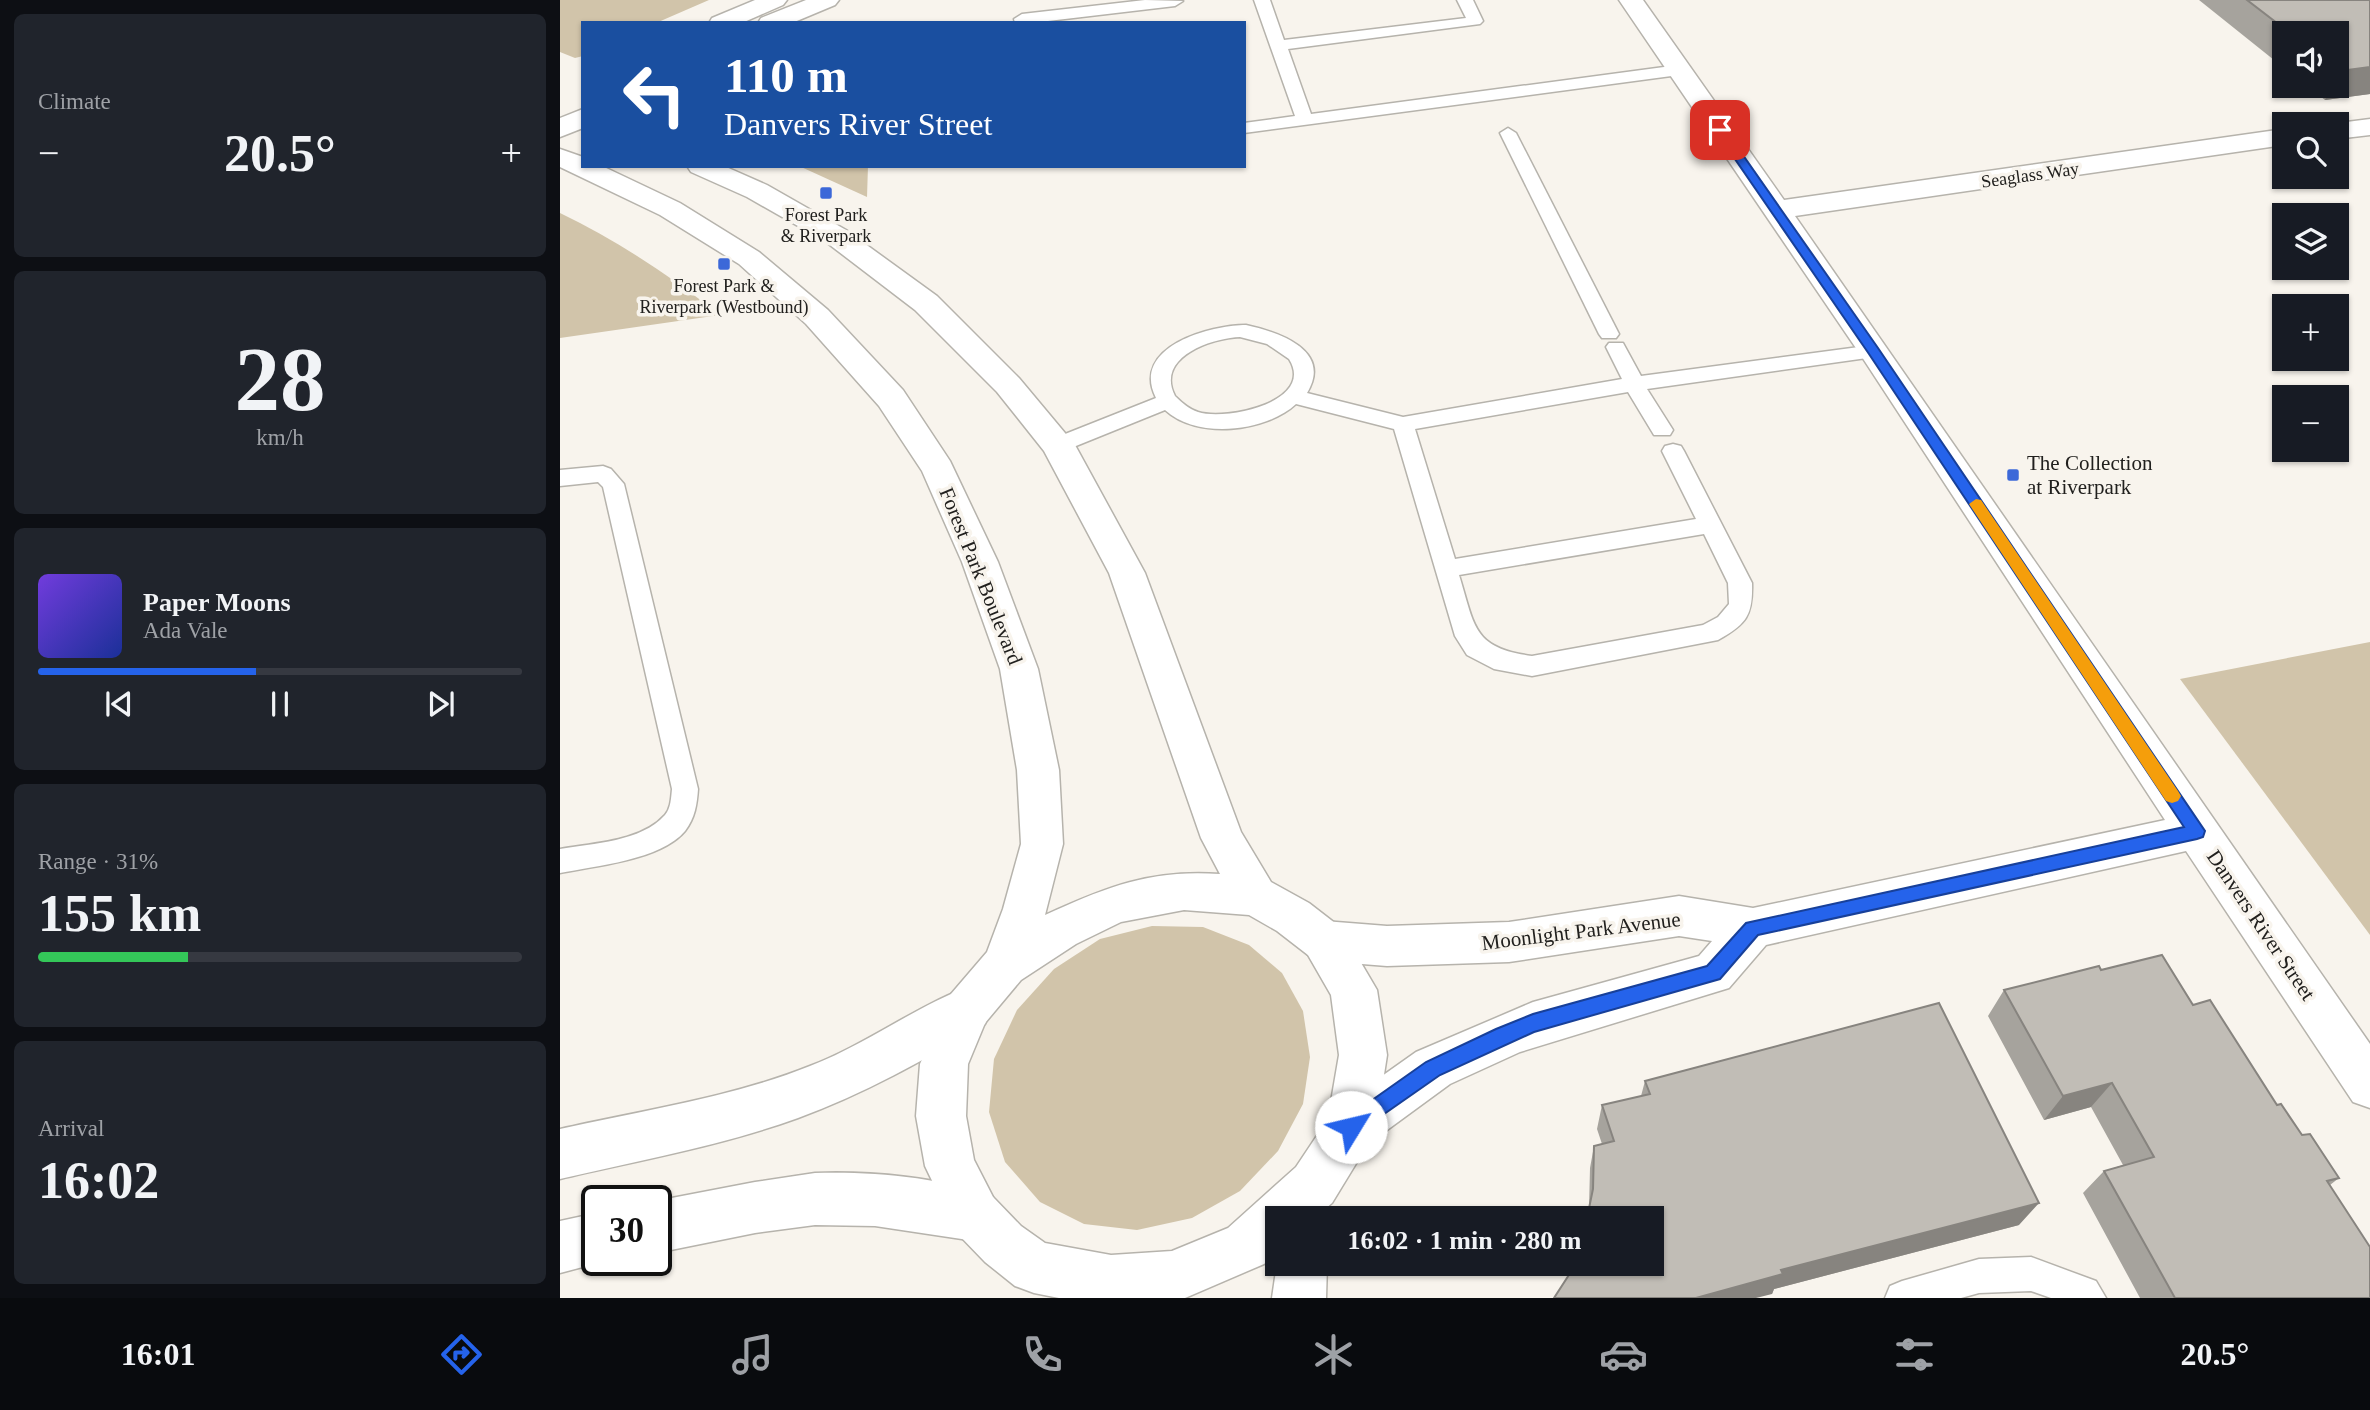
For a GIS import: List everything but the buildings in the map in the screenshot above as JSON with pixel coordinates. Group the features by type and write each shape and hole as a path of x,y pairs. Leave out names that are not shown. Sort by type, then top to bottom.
{"street":[{"path":"726,21 775,0"},
{"path":"775,21 827,0"},
{"name":"Danvers River Street","path":"1631,0 1874,351 2370,1085"},
{"path":"560,103 581,92"},
{"path":"560,103 581,115"},
{"path":"560,129 581,117"},
{"path":"2349,129 2370,127"},
{"name":"Seaglass Way","path":"1776,210 2272,139"},
{"name":"Forest Park Boulevard","path":"560,157 581,167"},
{"name":"Forest Park Boulevard","path":"583,168 670,209 749,258 817,317 891,398 938,469 980,562 1019,669 1038,770 1042,844 1025,909 1005,965"},
{"path":"705,168 757,191 836,236 926,303 1008,385 1058,445 1128,573 1222,838 1255,896"},
{"name":"Moonlight Park Avenue","path":"1324,940 1387,946 1509,942 1679,916 1753,928 2197,831"},
{"path":"1184,891 1255,896 1293,917 1324,940 1354,990 1363,1055 1351,1127 1311,1201 1246,1245 1172,1277 1040,1282 975,1215 950,1166 942,1116 944,1064 968,1009 1005,965 1060,930 1115,904 1184,891"},
{"path":"1351,1127 1433,1068 1503,1036 1533,1024 1713,973 1753,928"},
{"path":"560,1154 772,1104 833,1081 886,1056 968,1009"},
{"path":"672,1224 737,1210 817,1199 894,1202 975,1215"},
{"path":"560,1247 581,1242"},
{"path":"1298,1298 1300,1276"}],"lane":[{"path":"1262,0 1305,120"},
{"path":"1278,46 1475,21 1465,0"},
{"path":"1022,21 1111,16 1175,1"},
{"path":"1246,128 1679,70"},
{"path":"1488,95 1634,384 1662,430"},
{"path":"1234,331 1267,334 1284,342 1297,353 1303,367 1302,382 1293,396 1266,414 1230,422 1194,417 1183,413 1168,401 1161,387 1161,373 1169,359 1183,346 1201,337 1234,331"},
{"path":"1293,396 1403,424 1634,384 1874,351"},
{"path":"1058,445 1168,401"},
{"path":"1403,424 1464,630 1476,648 1503,663 1532,666 1709,633 1727,623 1741,606 1740,583 1673,451"},
{"path":"560,478 603,474 612,484 685,789 681,811 672,825 653,839 560,861"},
{"path":"1446,569 1710,525"},
{"path":"1902,1298 1979,1276 2031,1274 2084,1293 2090,1298"}],"shaded area":[{"path":"560,0 709,0 661,21 581,21 581,56 575,58 560,52"},
{"path":"803,168 868,168 867,197"},
{"path":"560,213 643,260 720,315 560,338"},
{"path":"2370,642 2370,935 2180,679"},
{"path":"1152,926 1203,927 1249,945 1282,973 1303,1011 1310,1057 1303,1104 1278,1151 1240,1191 1192,1218 1137,1230 1084,1224 1040,1202 1005,1162 989,1112 994,1059 1017,1010 1054,969 1100,939"}],"slow traffic":[{"path":"1976,504 2172,796"}],"place":[{"name":"Forest Park & Riverpark","path":"826,193"},
{"name":"Forest Park & Riverpark (Westbound)","path":"724,264"},
{"name":"The Collection at Riverpark","path":"2013,475"}],"route":[{"path":"1351,1127 1433,1068 1503,1036 1533,1024 1713,973 1753,928 2197,831 1874,351 1720,130"}]}
